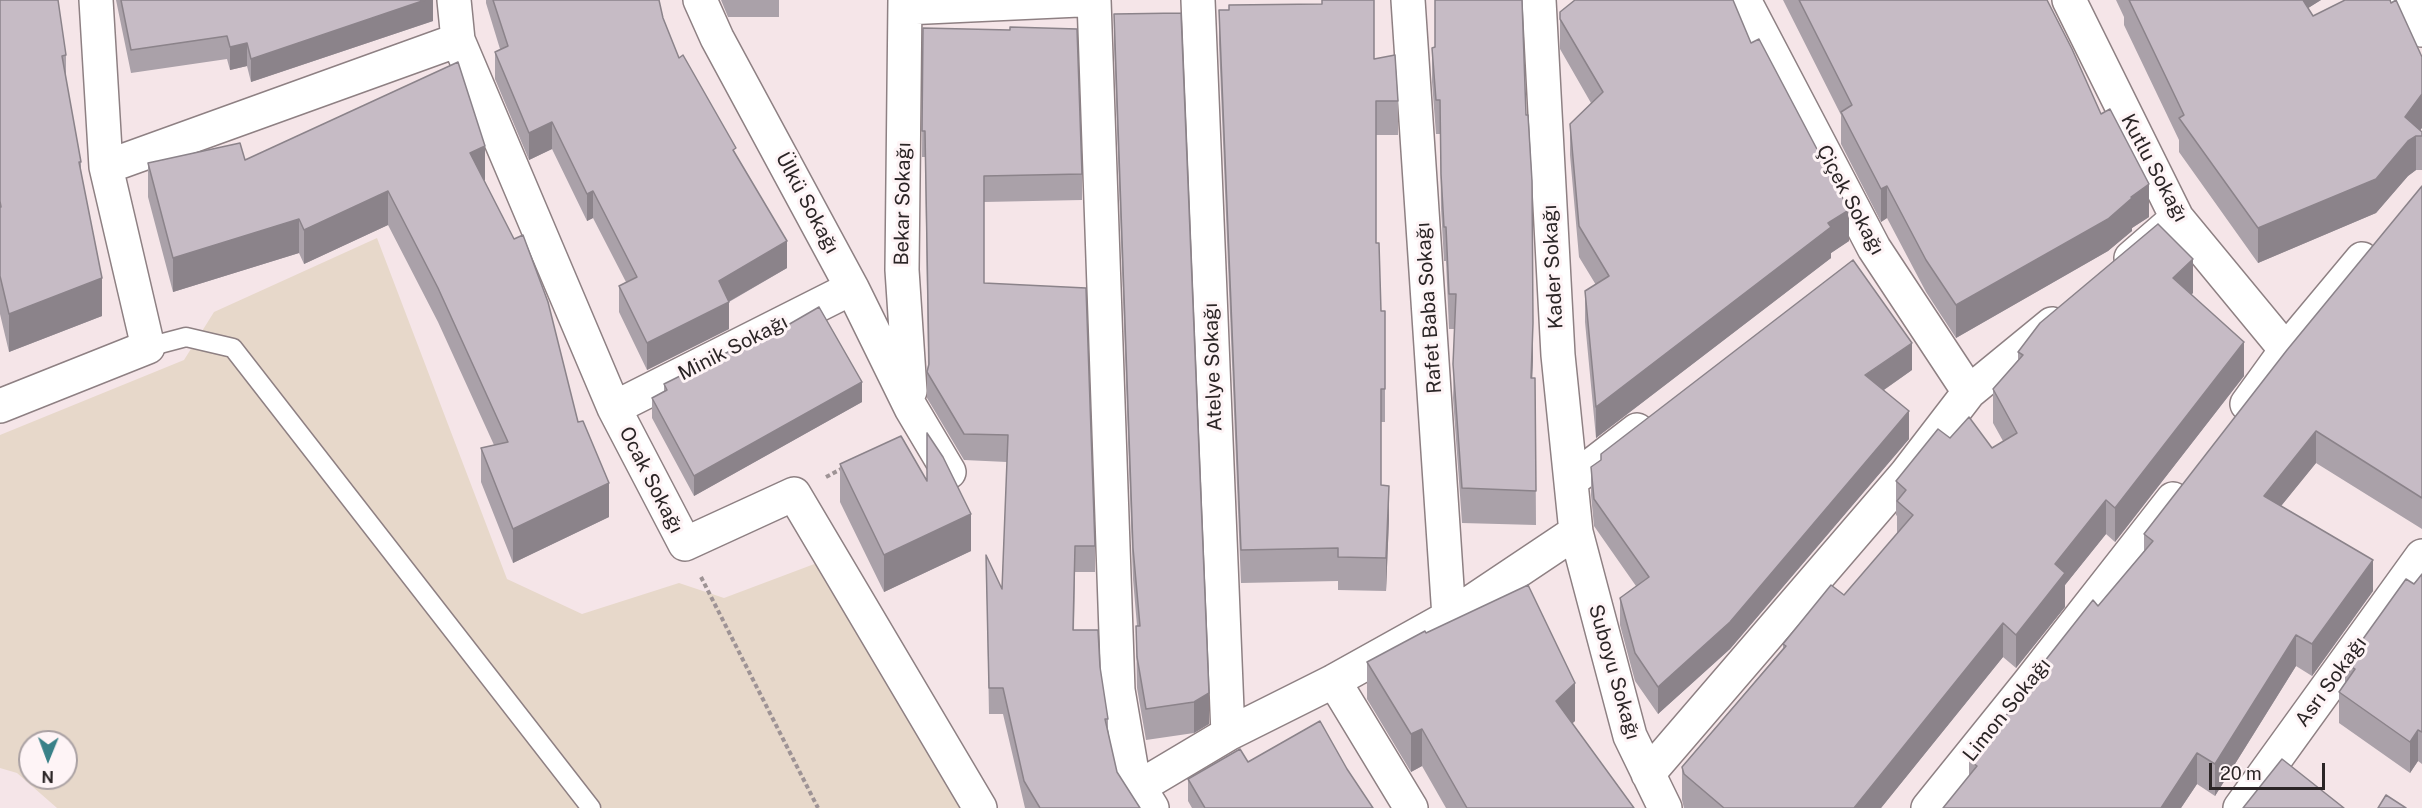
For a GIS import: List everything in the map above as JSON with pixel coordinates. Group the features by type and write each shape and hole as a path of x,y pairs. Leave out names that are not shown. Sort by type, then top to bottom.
{"street":[{"path":"0,406 148,347 106,166 96,0"},
{"name":"Ocak Sokağı","path":"454,0 458,40 614,408 685,544 794,494"},
{"name":"Ülkü Sokağı","path":"700,0 717,38 852,288 911,408 953,478"},
{"path":"905,4 1079,0"},
{"path":"1094,0 1118,690 1131,766 1146,798 1228,734 1334,681 1449,617 1576,532"},
{"name":"Atelye Sokağı","path":"1198,0 1228,734"},
{"name":"Rafet Baba Sokağı","path":"1408,0 1449,617"},
{"name":"Kader Sokağı","path":"1539,0 1558,355 1576,532"},
{"name":"Çiçek Sokağı","path":"1744,0 1864,255 1969,392"},
{"name":"Kutlu Sokağı","path":"2068,0 2177,218 2286,350"},
{"path":"2407,0 2422,30"},
{"name":"Bekar Sokağı","path":"905,4 902,270 911,408"},
{"path":"106,166 458,40"},
{"path":"2108,277 2177,218"},
{"path":"2231,424 2286,350 2384,233"},
{"name":"Minik Sokağı","path":"614,408 852,288"},
{"path":"1648,774 1906,474 1969,392 2074,306"},
{"path":"1570,481 1656,415"},
{"name":"Limon Sokağı","path":"1928,808 2188,480"},
{"path":"794,494 980,808"},
{"name":"Suboyu Sokağı","path":"1576,532 1630,736 1665,808"},
{"name":"Asrı Sokağı","path":"2240,808 2422,556"},
{"path":"1334,681 1411,808"}],"lane":[{"path":"148,347 186,337 233,348 591,808"}],"path":[{"path":"794,494 853,463"},
{"path":"685,544 818,808"}],"shaded area":[{"path":"377,238 507,579 582,614 679,583 724,598 817,563 971,808 57,808 36,790 78,790 78,730 18,730 18,774 0,768 0,435 184,360 214,312"}],"building":[{"path":"0,0 58,0 66,55 62,56 81,162 79,162 102,278 9,314 0,276"},
{"path":"121,0 425,0 251,59 247,43 230,47 227,36 131,50"},
{"path":"493,0 659,0 663,18 679,58 683,55 736,148 733,150 787,241 719,281 729,302 647,343 619,286 637,277 593,191 587,194 552,122 529,133 495,52 508,46"},
{"path":"1322,0 1374,0 1374,59 1395,55 1398,101 1376,101 1376,243 1379,243 1381,311 1385,311 1385,389 1381,389 1381,485 1389,486 1386,558 1338,557 1338,548 1241,550 1219,10 1229,10 1229,5 1322,4"},
{"path":"1435,0 1522,0 1526,115 1528,115 1532,181 1531,378 1535,378 1536,491 1462,488 1453,364 1456,294 1449,294 1441,174 1440,100 1436,100 1432,48 1435,47"},
{"path":"1575,0 1733,0 1751,43 1759,39 1849,210 1828,223 1831,227 1596,407 1585,291 1609,276 1579,226 1570,124 1603,92 1560,19 1560,12"},
{"path":"1799,0 2047,0 2101,114 2110,109 2149,184 2108,219 1956,305 1926,260 1887,186 1881,189 1841,112 1852,105"},
{"path":"2129,0 2303,0 2313,16 2345,0 2390,0 2391,3 2396,0 2422,57 2422,94 2405,117 2422,132 2422,136 2416,136 2408,141 2376,179 2258,228 2179,118 2184,115"},
{"path":"1181,13 1209,693 1194,702 1146,709 1137,657 1136,626 1140,626 1133,548 1114,14"},
{"path":"1010,27 1077,29 1082,174 984,176 984,283 1086,288 1095,546 1075,546 1073,630 1098,630 1100,667 1108,719 1105,719 1117,772 1140,808 1040,808 1024,781 1003,688 989,688 986,555 1002,589 1008,435 964,434 927,372 929,364 925,131 922,131 923,28 1010,30"},
{"path":"458,62 485,146 470,153 514,239 523,235 548,302 578,422 583,421 609,483 513,529 481,448 508,442 438,288 388,191 304,230 299,219 173,258 148,163 240,143 245,160"},
{"path":"2422,186 2422,498 2316,431 2264,496 2373,560 2312,644 2296,635 2215,764 2197,753 2161,808 1943,808 1977,766 1969,760 2048,665 2044,662 2093,600 2098,606 2153,541 2144,534 2287,350"},
{"path":"2158,224 2193,259 2173,278 2244,342 2115,508 2106,500 2055,564 2065,573 2016,635 2003,623 1854,808 1724,808 1684,774 1682,767 1786,646 1783,644 1831,585 1844,595 1913,515 1897,501 1906,490 1896,481 1938,429 1950,438 1969,417 1992,448 2017,433 1993,389 2023,355 2018,352 2040,323"},
{"path":"1853,260 1912,343 1865,375 1909,411 1730,622 1658,687 1635,653 1620,598 1649,577 1594,499 1591,467 1601,460 1601,454"},
{"path":"819,307 862,382 694,476 652,398 667,390 664,384 746,343 748,348"},
{"path":"927,433 943,457 971,514 884,555 840,464 901,436 927,481"},
{"path":"2422,574 2422,732 2418,730 2410,742 2339,692 2355,669 2345,664 2406,579 2414,584"},
{"path":"1528,585 1575,683 1556,701 1634,808 1467,808 1422,729 1411,734 1367,662 1425,631 1426,633"},
{"path":"1320,721 1347,769 1373,808 1205,808 1188,779 1240,749 1248,762"},
{"path":"2282,759 2344,808 2243,808"},
{"path":"2386,795 2406,808 2378,808"}]}
